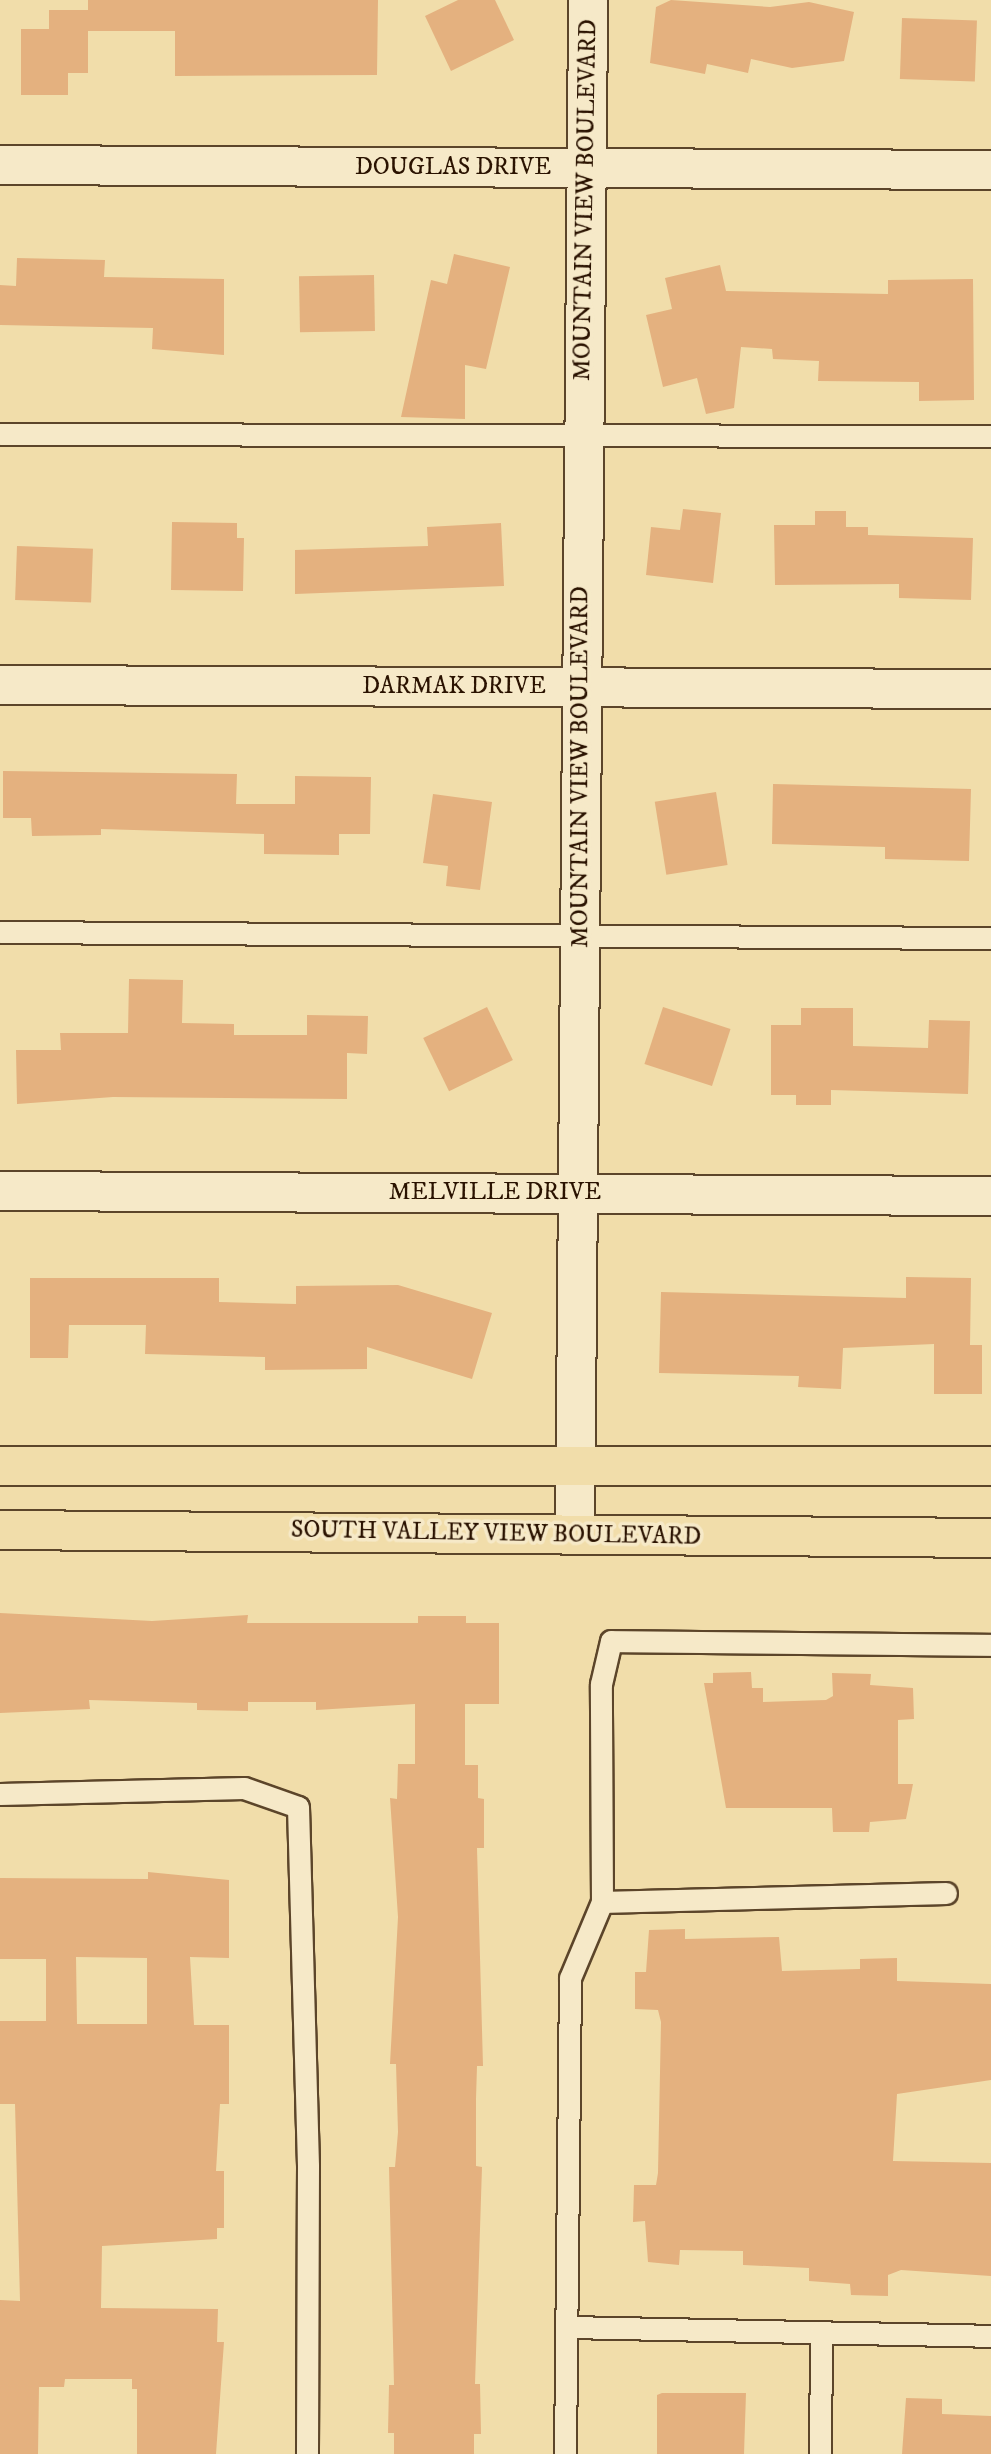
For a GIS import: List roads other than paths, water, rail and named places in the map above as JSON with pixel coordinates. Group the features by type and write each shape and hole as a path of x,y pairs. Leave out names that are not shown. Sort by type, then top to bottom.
{"main road":[{"path":"0,1466 991,1466"},
{"name":"SOUTH VALLEY VIEW BOULEVARD","path":"0,1530 991,1538"}],"street":[{"name":"MOUNTAIN VIEW BOULEVARD","path":"575,1535 588,0"},
{"name":"DOUGLAS DRIVE","path":"0,165 991,170"},
{"name":"DARMAK DRIVE","path":"0,685 991,689"},
{"name":"MELVILLE DRIVE","path":"0,1191 991,1196"}],"lane":[{"path":"0,433 991,436"},
{"path":"0,932 991,938"},
{"path":"565,2454 570,1978 602,1902 601,1684 611,1641 991,1645"},
{"path":"0,1794 244,1788 298,1807 308,2166 307,2454"},
{"path":"602,1902 946,1893"},
{"path":"568,2327 991,2336"},
{"path":"820,2454 821,2332"}]}
